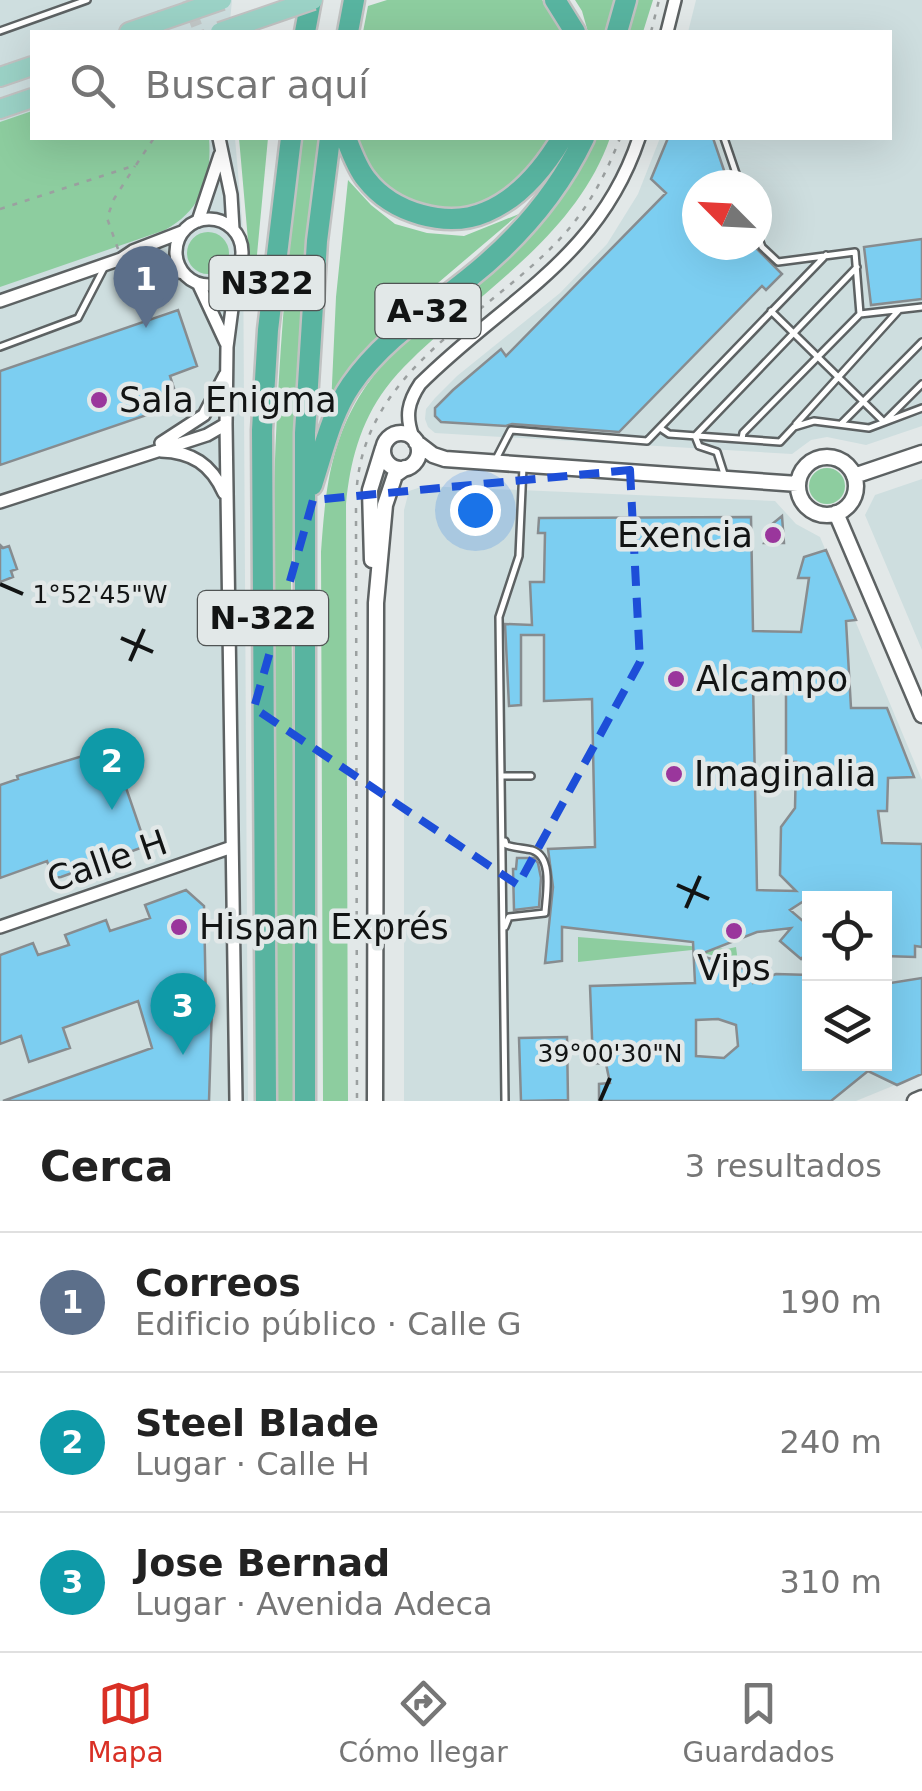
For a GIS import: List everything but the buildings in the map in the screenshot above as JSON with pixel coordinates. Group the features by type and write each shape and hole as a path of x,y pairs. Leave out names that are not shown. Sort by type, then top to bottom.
{"highway":[{"path":"294,30 299,0"},
{"path":"305,30 312,0"},
{"path":"348,30 354,0"},
{"path":"555,0 573,30"},
{"path":"618,30 626,0"},
{"name":"N322","path":"262,430 263,320 282,140"},
{"name":"N-322","path":"266,1101 262,430 268,330 290,140"},
{"name":"N-322","path":"305,1101 306,433 317,242 330,140"},
{"path":"347,140 366,179 398,205 417,213 465,219 488,212 533,180 561,140"},
{"name":"A-32","path":"305,506 331,425 350,386 381,350 505,249 529,224 583,140"}],"main road":[{"path":"135,30 222,0"},
{"path":"226,30 312,0"},
{"path":"0,77 30,67"},
{"path":"0,109 30,99"}],"street":[{"path":"668,30 675,0"},
{"path":"198,221 220,155 219,140"},
{"path":"408,467 418,452 407,414 420,384 580,243 618,187 639,140"},
{"path":"220,155 226,167 232,229 242,251 227,346 226,424 236,1101"},
{"path":"0,301 121,259 198,221 221,222 232,229"},
{"path":"182,232 176,260 183,274"},
{"path":"121,259 183,274 200,284 221,283 237,270"},
{"path":"200,284 227,346"},
{"path":"147,452 196,422 212,404 228,367"},
{"path":"196,422 220,420 226,424"},
{"path":"0,502 207,435 226,424"},
{"path":"376,603 370,490 382,448 395,434 414,439 433,455 445,459 798,484"},
{"path":"382,448 388,463 408,467"},
{"path":"147,452 178,452 201,461 213,472 227,502"},
{"path":"854,476 922,453"},
{"path":"818,458 838,459 854,476 854,494 836,513 820,514 806,506 798,484 808,464 818,458"},
{"path":"376,1101 376,603 380,548 389,487 395,475 408,467 445,459"},
{"path":"836,513 922,715"},
{"name":"Calle H","path":"0,927 232,847"}],"lane":[{"path":"0,31 87,0"},
{"path":"725,140 735,170"},
{"path":"772,256 778,262 856,252 860,314"},
{"path":"494,462 511,430 646,441 826,255"},
{"path":"0,346 78,318 106,264"},
{"path":"695,436 857,268"},
{"path":"742,439 743,433 860,314 922,307"},
{"path":"660,428 669,434 780,442 900,310"},
{"path":"771,312 884,422"},
{"path":"842,423 922,342"},
{"path":"884,422 922,384"},
{"path":"794,427 814,420 869,428 922,408"},
{"path":"695,436 699,446 717,452 726,480"},
{"path":"505,1101 499,617 519,556 523,464"},
{"path":"501,776 531,776"},
{"path":"502,833 506,846 536,850 543,857 546,870 545,913 509,917 503,935"}],"path":[{"path":"651,30 659,0"},
{"path":"121,259 107,218 114,198 153,140"},
{"path":"357,1101 356,509 362,452 394,389 428,352 556,243 588,206 619,140"},
{"path":"0,209 136,164"}],"highlighted area":[{"path":"630,470 640,662 518,885 254,708 313,500"}],"shaded area":[{"path":"0,0 232,0 229,30 30,30 30,140 235,140 243,231 248,1101 0,1101"},
{"path":"696,0 922,0 922,426 866,445 827,437 811,440 792,454 435,433 428,427 426,409 435,398 560,293 607,244 638,194 659,140 892,140 892,30 688,30"},
{"path":"922,479 922,650 865,515 875,495"},
{"path":"424,486 775,501 796,524 820,537 922,780 922,1074 856,1101 404,1101 404,510 409,491"}],"green space":[{"path":"387,0 542,0 565,30 363,30 368,6"},
{"path":"575,0 615,0 607,30 587,30"},
{"path":"637,0 653,0 644,30 629,30"},
{"path":"30,112 30,140 209,140 209,166 202,192 188,213 165,230 0,287 0,122"},
{"path":"239,140 268,140 253,297"},
{"path":"302,140 322,140 300,364 291,583 297,1101 277,1101 272,619 279,378"},
{"path":"356,140 551,140 513,186 473,209 421,209 376,180 359,154"},
{"path":"593,140 609,140 597,168 560,222 398,373 369,415 354,458 346,504 348,1101 323,1101 321,552 335,453 359,397 391,356 524,244 577,170"},
{"path":"348,180 395,224 427,233 464,236 519,214 405,311 353,367 331,406 336,297"},
{"path":"208,232 223,238 229,253 223,268 208,274 193,268 187,253 193,238"},
{"path":"827,468 840,473 845,486 840,499 827,504 814,499 809,486 814,473"},
{"path":"578,937 736,947 738,962 692,950 578,962"}],"tunnel":[{"path":"187,0 198,30"}],"place":[{"name":"Correos","path":"146,328"},
{"name":"Sala Enigma","path":"99,400"},
{"name":"Exencia","path":"773,535"},
{"name":"Alcampo","path":"676,679"},
{"name":"Imaginalia","path":"674,774"},
{"name":"Steel Blade","path":"112,810"},
{"name":"Hispan Exprés","path":"179,927"},
{"name":"Vips","path":"734,931"},
{"name":"Jose Bernad","path":"183,1055"}]}
